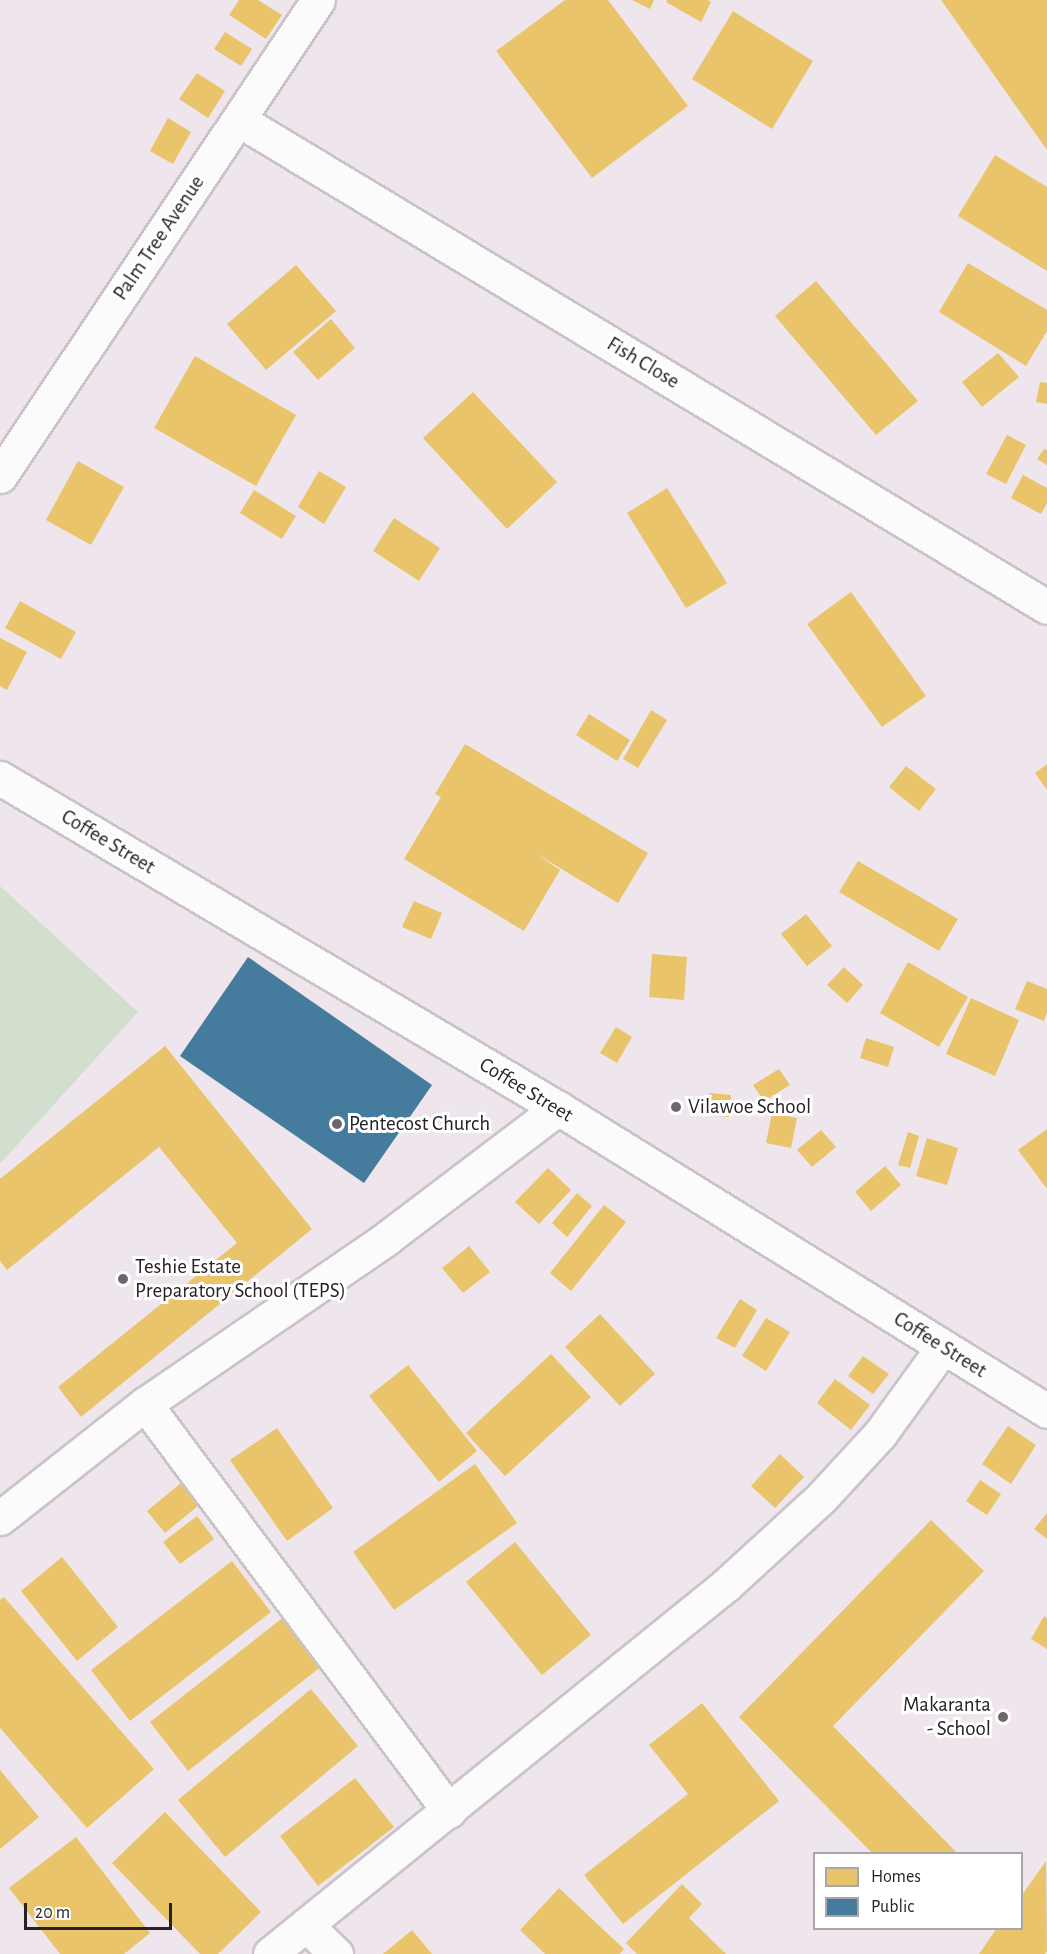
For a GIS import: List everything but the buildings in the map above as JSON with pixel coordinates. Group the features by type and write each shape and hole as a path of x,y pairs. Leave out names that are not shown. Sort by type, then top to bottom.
{"street":[{"name":"Palm Tree Avenue","path":"0,476 318,0"},
{"name":"Fish Close","path":"239,120 1047,607"},
{"name":"Coffee Street","path":"0,778 558,1108 1047,1411"},
{"path":"0,1518 145,1404 387,1238 558,1108"},
{"path":"270,1954 726,1585 821,1498 880,1434 943,1347"},
{"path":"145,1404 448,1812"},
{"path":"306,1925 336,1954"}],"green space":[{"path":"0,886 138,1012 0,1164"}],"place":[{"name":"Vilawoe School","path":"676,1107"},
{"name":"Pentecost Church","path":"337,1124"},
{"name":"Teshie Estate Preparatory School (TEPS)","path":"123,1279"},
{"name":"Makaranta - School","path":"1003,1717"}]}
